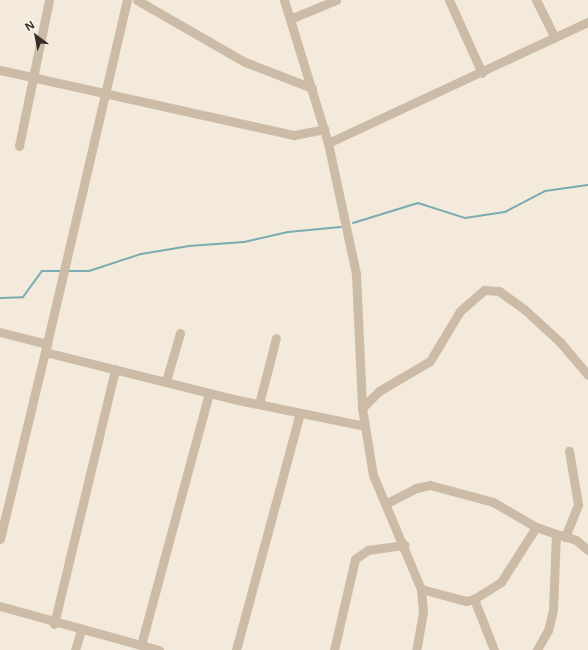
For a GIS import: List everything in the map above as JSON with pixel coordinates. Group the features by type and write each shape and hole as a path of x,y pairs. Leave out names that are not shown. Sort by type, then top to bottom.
{"street":[{"path":"19,146 35,77 50,0"},
{"path":"0,539 3,511 46,348 127,0"},
{"path":"138,0 244,62 312,88"},
{"path":"284,0 328,144 356,274 362,408 373,475 405,545 421,589 423,612 416,650"},
{"path":"290,19 336,0"},
{"path":"449,0 482,73"},
{"path":"536,0 555,38"},
{"path":"328,144 588,22"},
{"path":"0,70 294,135 324,129"},
{"path":"362,408 379,391 430,361 460,311 484,290 499,292 524,309 560,342 588,375"},
{"path":"0,332 115,369 209,393 364,426"},
{"path":"166,381 180,333"},
{"path":"259,404 276,338"},
{"path":"54,624 115,369"},
{"path":"141,645 209,393"},
{"path":"236,650 300,413"},
{"path":"537,650 548,630 552,610 561,535 578,504 569,451"},
{"path":"387,503 416,488 430,485 493,502 536,527 561,535 588,550"},
{"path":"421,589 466,601 474,599 501,582 536,527"},
{"path":"334,650 355,559 368,550 405,545"},
{"path":"474,599 494,650"},
{"path":"0,606 54,624 158,650"},
{"path":"75,650 81,630"}],"waterway":[{"path":"353,223 418,203 465,218 505,212 545,191 588,185"},
{"path":"67,271 89,271 141,254 189,246 244,242 288,232 341,227"},
{"path":"0,298 23,297 42,271 61,271"}]}
